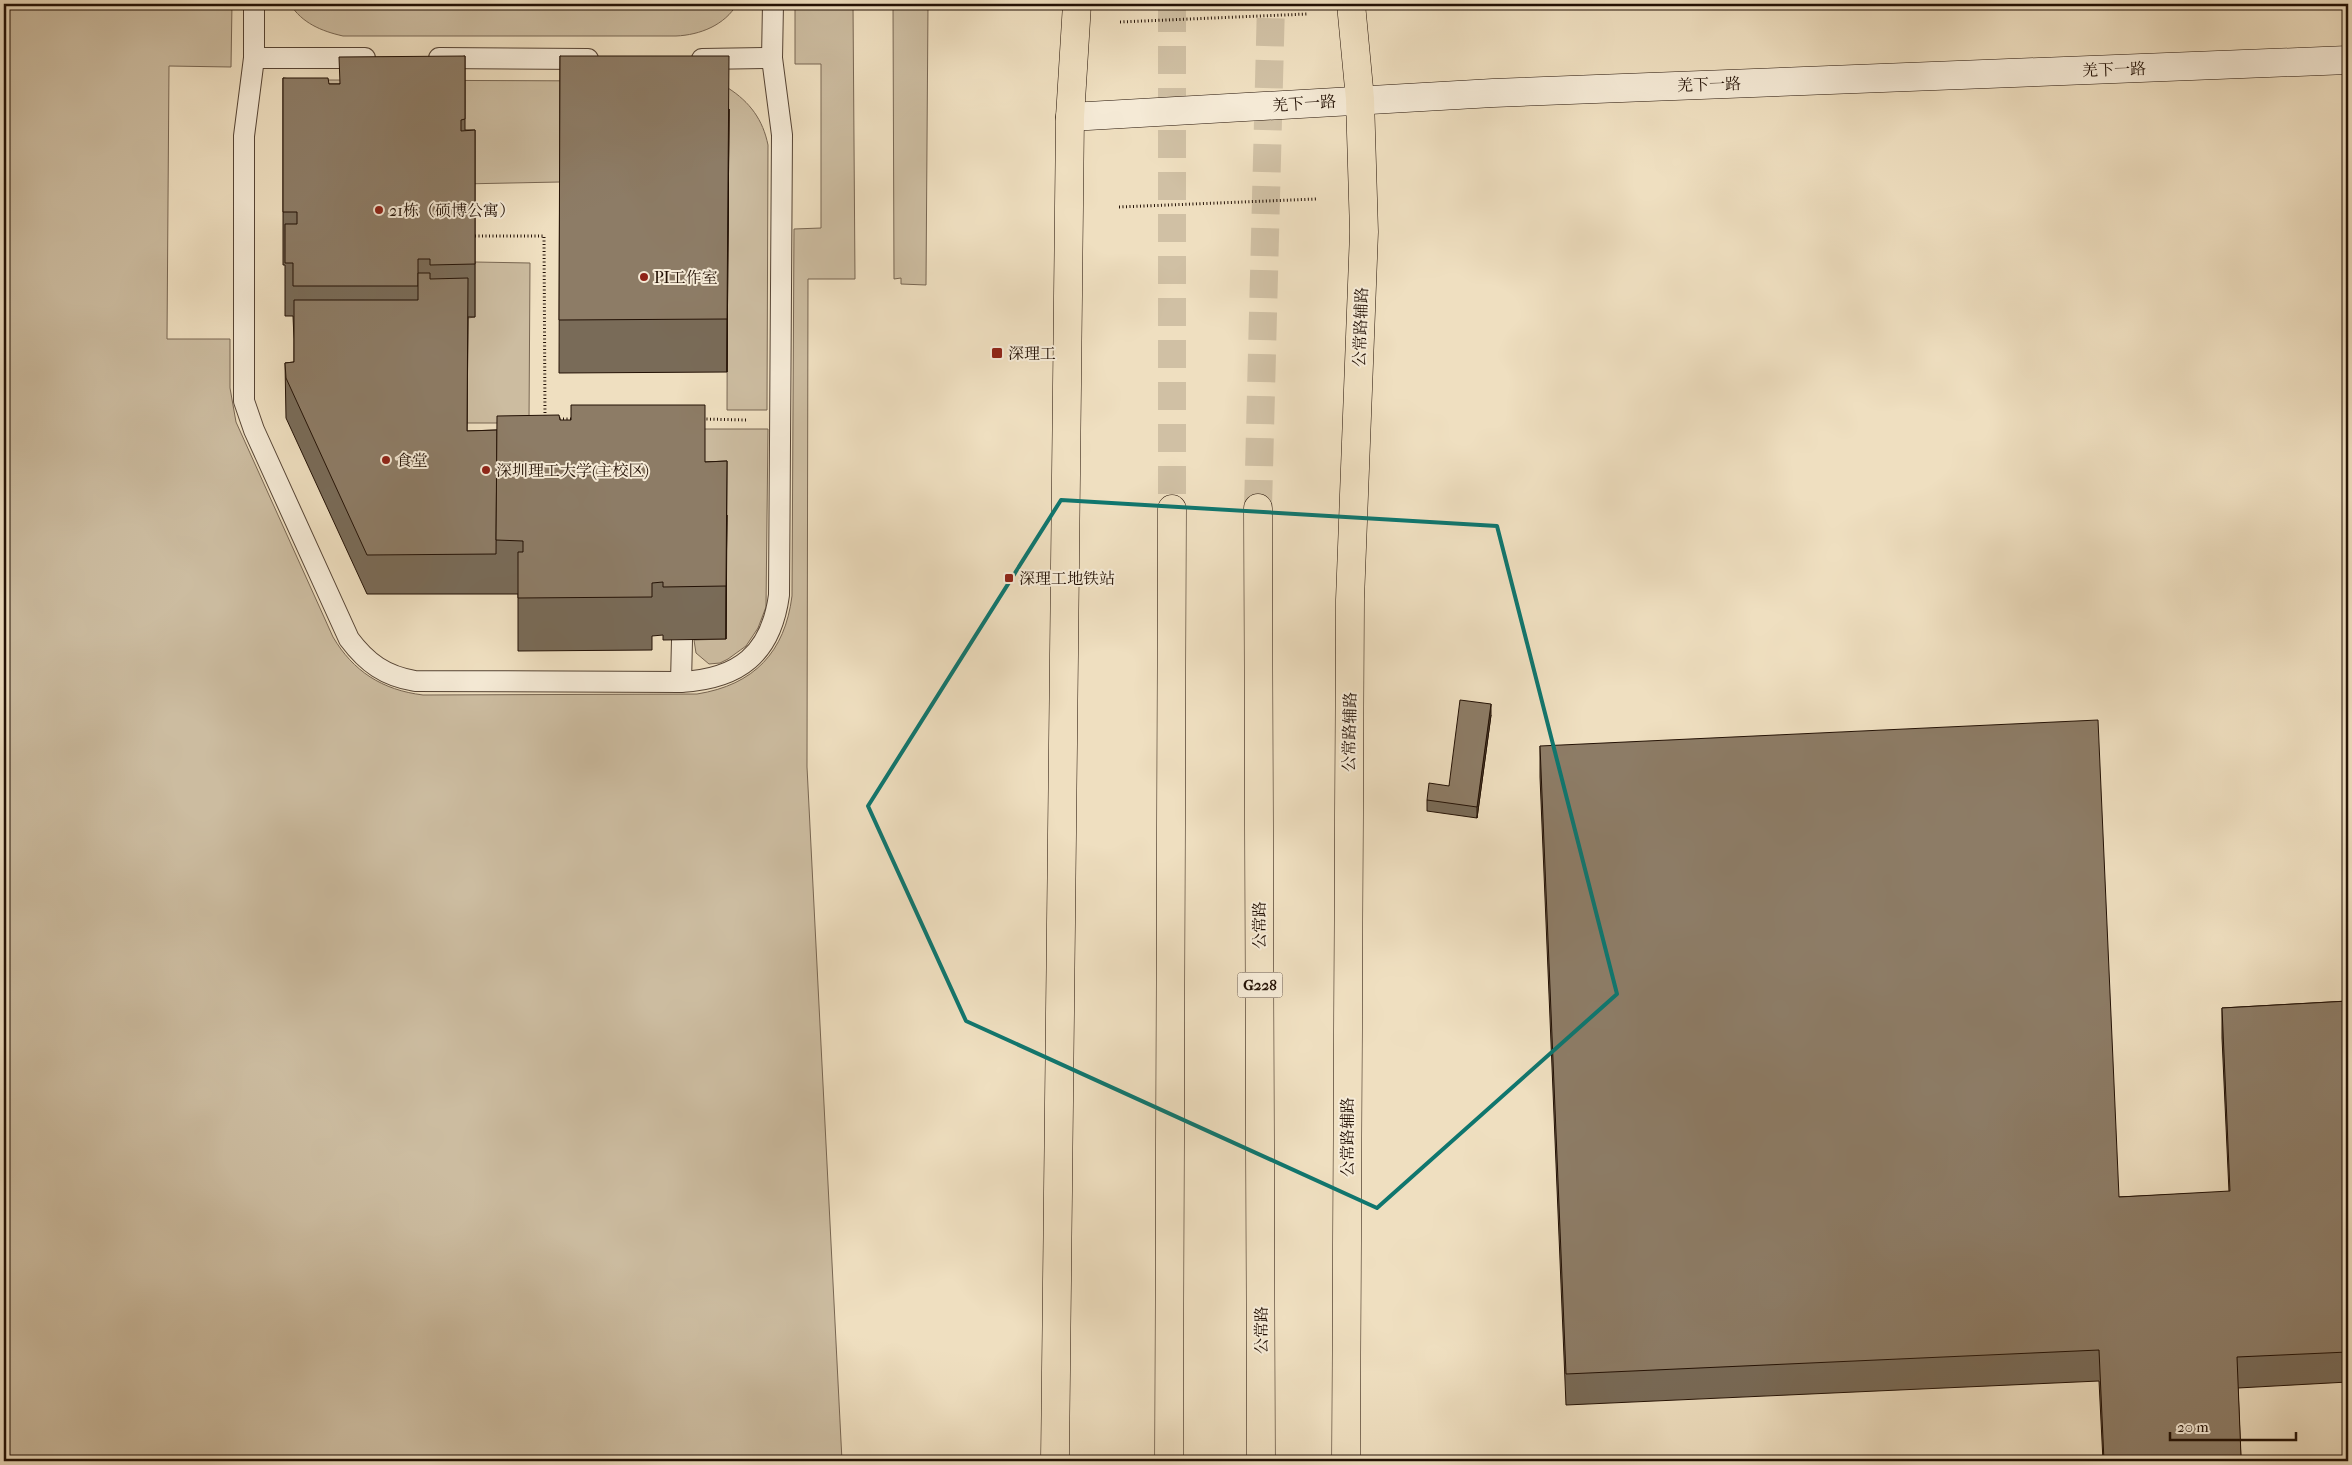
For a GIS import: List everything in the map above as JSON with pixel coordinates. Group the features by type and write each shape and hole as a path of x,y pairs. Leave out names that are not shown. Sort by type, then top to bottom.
{"main road":[{"path":"1055,1461 1070,117 1077,4"},
{"name":"公常路辅路","path":"1346,1461 1350,600 1364,232 1360,99 1351,4"},
{"name":"公常路","path":"1258,508 1261,1461"},
{"path":"1170,1461 1172,509"}],"street":[{"name":"羌下一路","path":"1070,117 1360,99 2348,60"}],"lane":[{"path":"254,4 254,58 244,136 244,402 254,430 349,639 368,662 378,669 389,675 415,681 681,682 711,679 737,668 752,657 772,629 779,595 782,134 772,58 773,4"},
{"path":"254,58 381,58"},
{"path":"420,58 605,59"},
{"path":"684,59 772,58"},
{"path":"681,682 682,640"}],"path":[{"path":"1120,22 1307,14"},
{"path":"1119,206 1316,199"},
{"path":"475,236 544,236 545,428"},
{"path":"545,418 584,419"},
{"path":"700,419 780,420"}],"highlighted area":[{"path":"1061,500 1497,526 1617,994 1377,1208 966,1021 868,806"}],"shaded area":[{"path":"4,4 232,4 231,67 169,66 167,339 230,339 230,388 236,422 333,637 350,660 370,677 394,689 423,695 697,694 717,690 735,683 763,663 774,649 782,634 792,596 794,229 821,228 821,64 795,64 795,4 853,4 855,279 808,279 807,767 842,1461 4,1461"},
{"path":"290,4 737,4 726,18 711,28 694,34 676,36 343,36 327,32 306,21"},
{"path":"893,4 928,4 926,285 901,284 901,278 894,279"},
{"path":"328,80 616,81 560,182 461,184 289,104"},
{"path":"728,88 743,99 754,112 763,128 768,145 767,410 727,410"},
{"path":"475,262 530,263 529,423 467,423 468,318 475,317"},
{"path":"601,429 768,429 766,607 758,628 746,646 728,659 720,663 709,664 696,653 694,640 726,639"}],"building":[{"name":"21栋（硕博公寓）","path":"465,56 465,119 461,120 461,131 475,130 475,264 430,265 430,259 418,259 418,286 293,286 293,263 285,263 285,224 297,224 297,212 283,212 283,78 328,78 329,84 340,84 339,57"},
{"name":"PI工作室","path":"560,56 729,56 727,319 559,320"},
{"name":"食堂","path":"418,273 430,273 430,279 468,278 467,431 497,430 496,554 367,555 286,378 285,363 294,362 294,300 418,300"},
{"path":"571,405 705,405 705,462 727,461 726,586 663,587 663,582 652,583 652,597 518,598 518,552 523,552 523,541 496,540 497,416 559,415 560,420 571,420"},
{"path":"1460,700 1491,704 1477,807 1427,800 1429,783 1449,786"},
{"path":"2098,720 2119,1197 2230,1191 2222,1008 2348,1001 2348,1352 2237,1357 2241,1456 2126,1461 2104,1461 2099,1350 1566,1374 1540,746"}],"tunnel":[{"path":"1172,4 1172,509"},
{"path":"1258,508 1271,4"}],"place":[{"name":"21栋（硕博公寓）","path":"379,210"},
{"name":"PI工作室","path":"644,277"},
{"name":"深理工","path":"997,353"},
{"name":"食堂","path":"386,460"},
{"name":"深圳理工大学(主校区)","path":"486,470"},
{"name":"深理工地铁站","path":"1009,578"}]}
